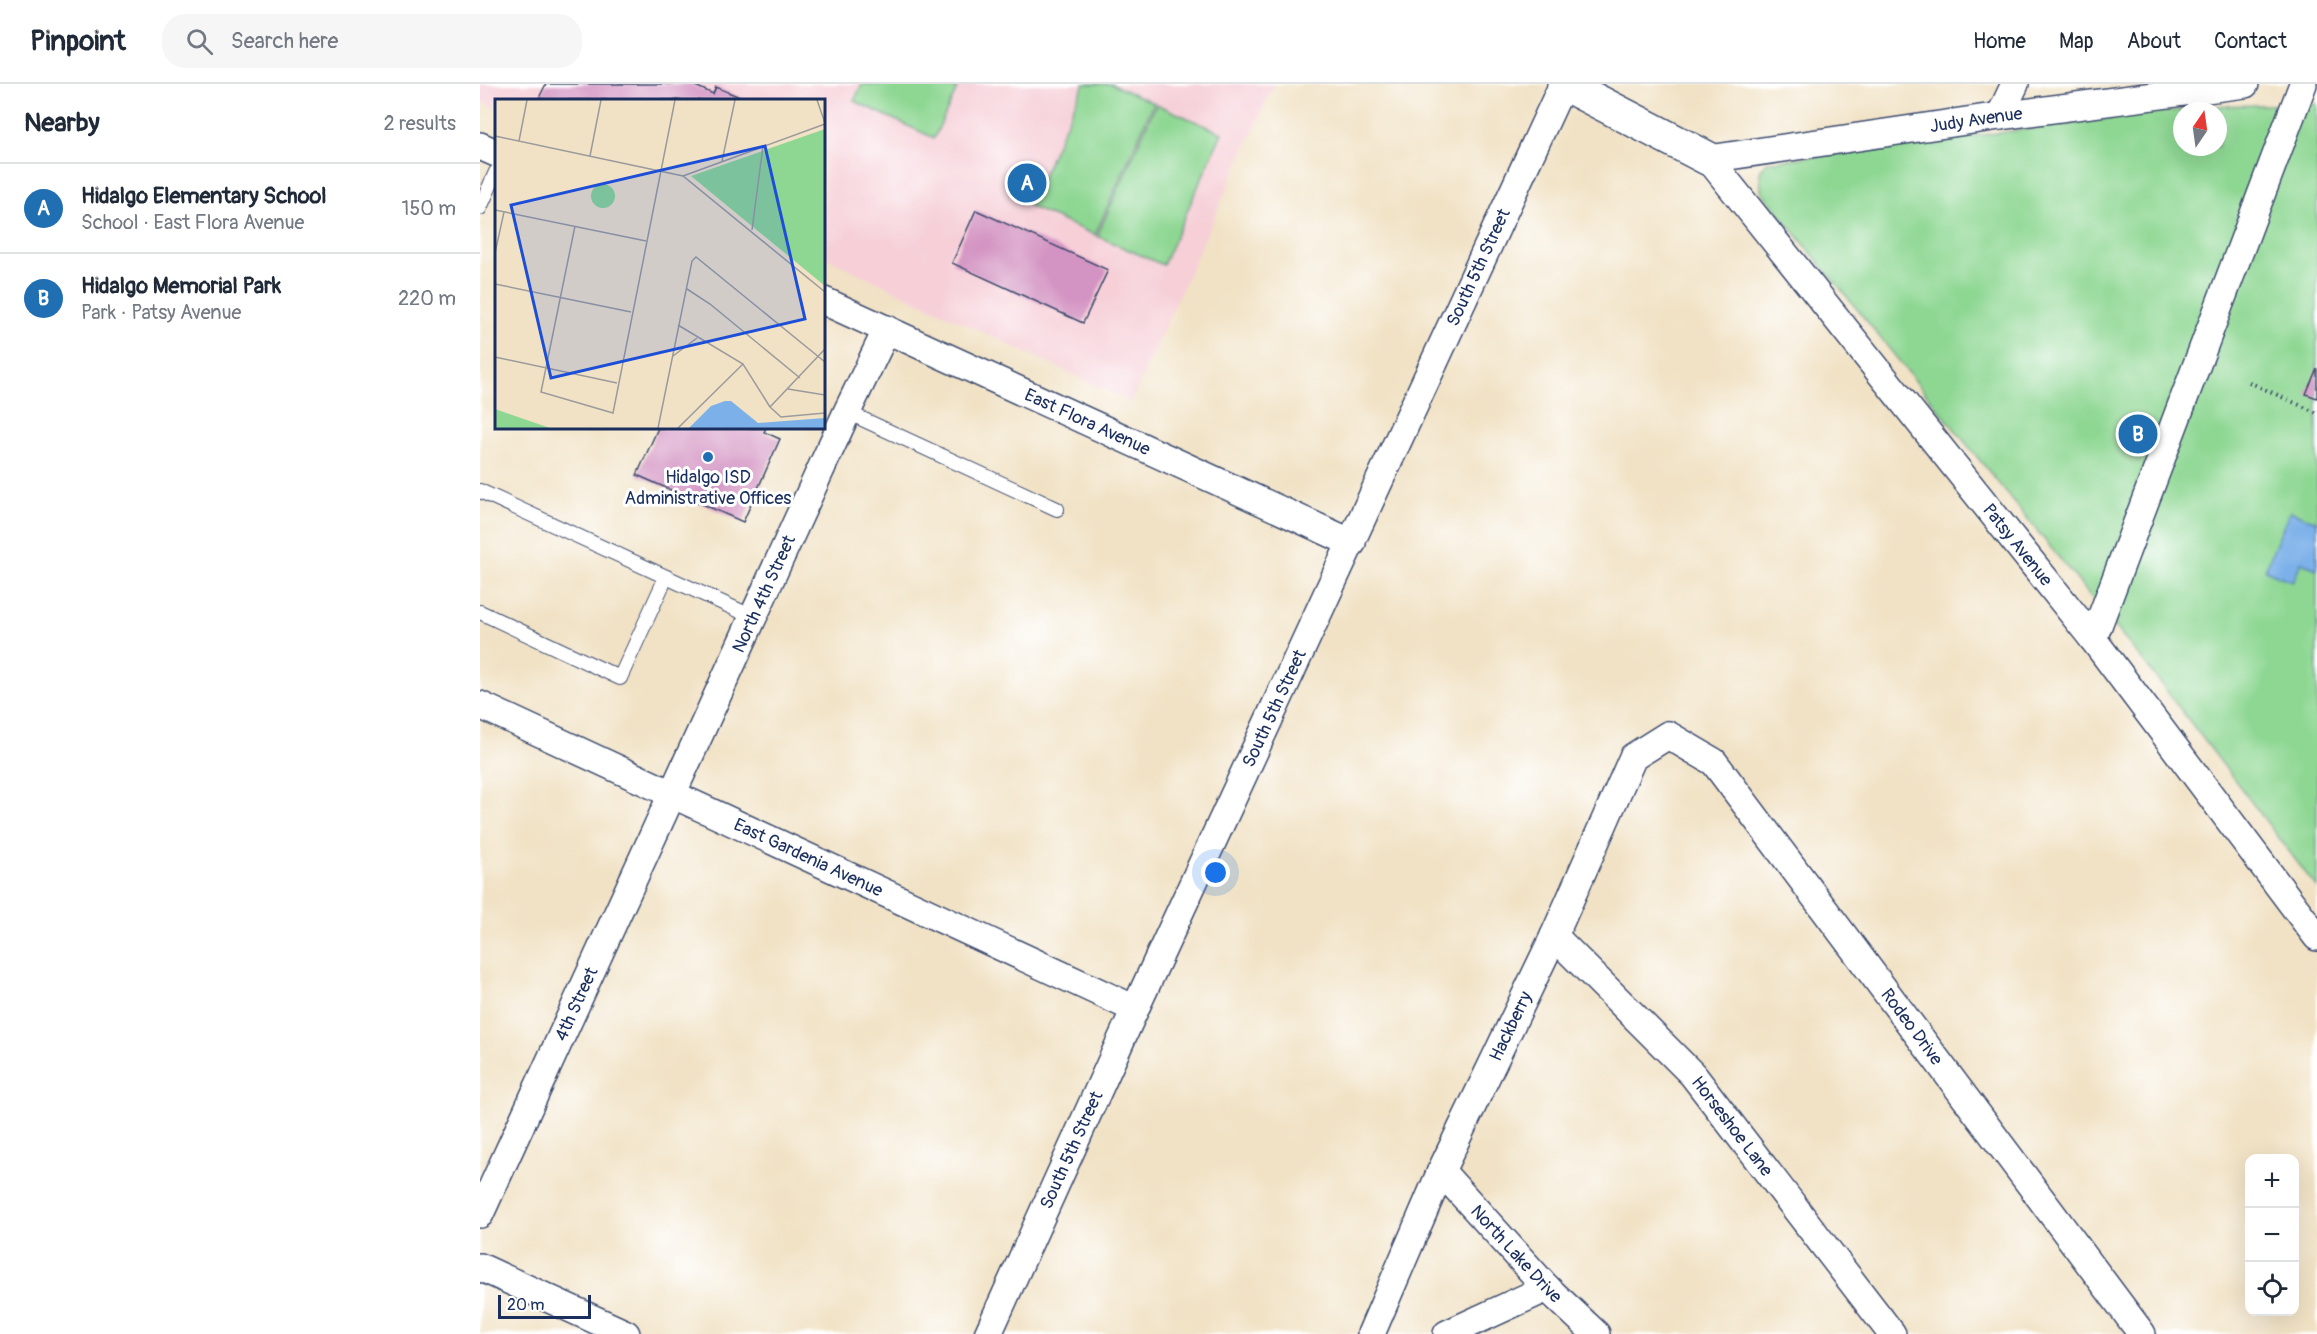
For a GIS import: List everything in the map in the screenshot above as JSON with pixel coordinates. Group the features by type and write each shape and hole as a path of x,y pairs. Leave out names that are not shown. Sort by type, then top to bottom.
{"street":[{"path":"1564,84 1709,159"},
{"name":"South 5th Street","path":"988,1334 1135,1009 1564,84"},
{"path":"2000,116 2015,84"},
{"name":"Judy Avenue","path":"1709,159 2000,116 2245,84"},
{"path":"2093,639 2303,84"},
{"path":"480,146 495,153"},
{"name":"Patsy Avenue","path":"1709,159 2093,639 2317,937"},
{"name":"East Flora Avenue","path":"825,301 1352,543"},
{"name":"North 4th Street","path":"673,793 847,412 887,330"},
{"name":"East Gardenia Avenue","path":"480,705 1135,1009"},
{"name":"Hackberry","path":"1371,1334 1441,1171 1554,936 1633,757 1668,735"},
{"name":"Rodeo Drive","path":"1668,735 1714,762 2142,1334"},
{"name":"4th Street","path":"480,1214 673,793"},
{"name":"Horseshoe Lane","path":"1554,936 1693,1075 1892,1334"},
{"name":"North Lake Drive","path":"1441,1171 1547,1288 1596,1334"},
{"path":"480,1267 626,1334"},
{"path":"1447,1334 1547,1288"}],"lane":[{"path":"480,208 495,174"},
{"path":"847,412 1057,509"},
{"path":"480,491 753,617"},
{"path":"480,612 620,678 666,577"}],"path":[{"path":"2248,382 2317,413"}],"shaded area":[{"path":"480,84 1274,84 1131,402 825,257 825,99 495,99 495,108 480,101"}],"green space":[{"path":"862,84 945,84 957,89 934,138 854,101"},
{"path":"1084,84 1111,84 1154,103 1095,235 1029,206"},
{"path":"1156,104 1222,133 1163,265 1097,236"},
{"path":"2317,104 2317,888 2156,677 1761,191 1760,171 1767,162 2173,111 2173,156 2227,156 2227,106"}],"water":[{"path":"2290,511 2317,522 2317,569 2301,563 2293,582 2265,570"}],"building":[{"path":"546,84 691,84 713,94 716,87 745,99 542,99 539,98"},
{"path":"976,210 1108,270 1083,323 952,263"},
{"path":"2317,368 2317,398 2306,394"},
{"name":"Hidalgo ISD Administrative Offices","path":"658,429 766,429 764,432 780,439 743,522 637,475"}],"place":[{"name":"Hidalgo Elementary School","path":"1027,183"},
{"name":"Hidalgo Memorial Park","path":"2138,434"},
{"name":"Hidalgo ISD Administrative Offices","path":"708,457"}]}
